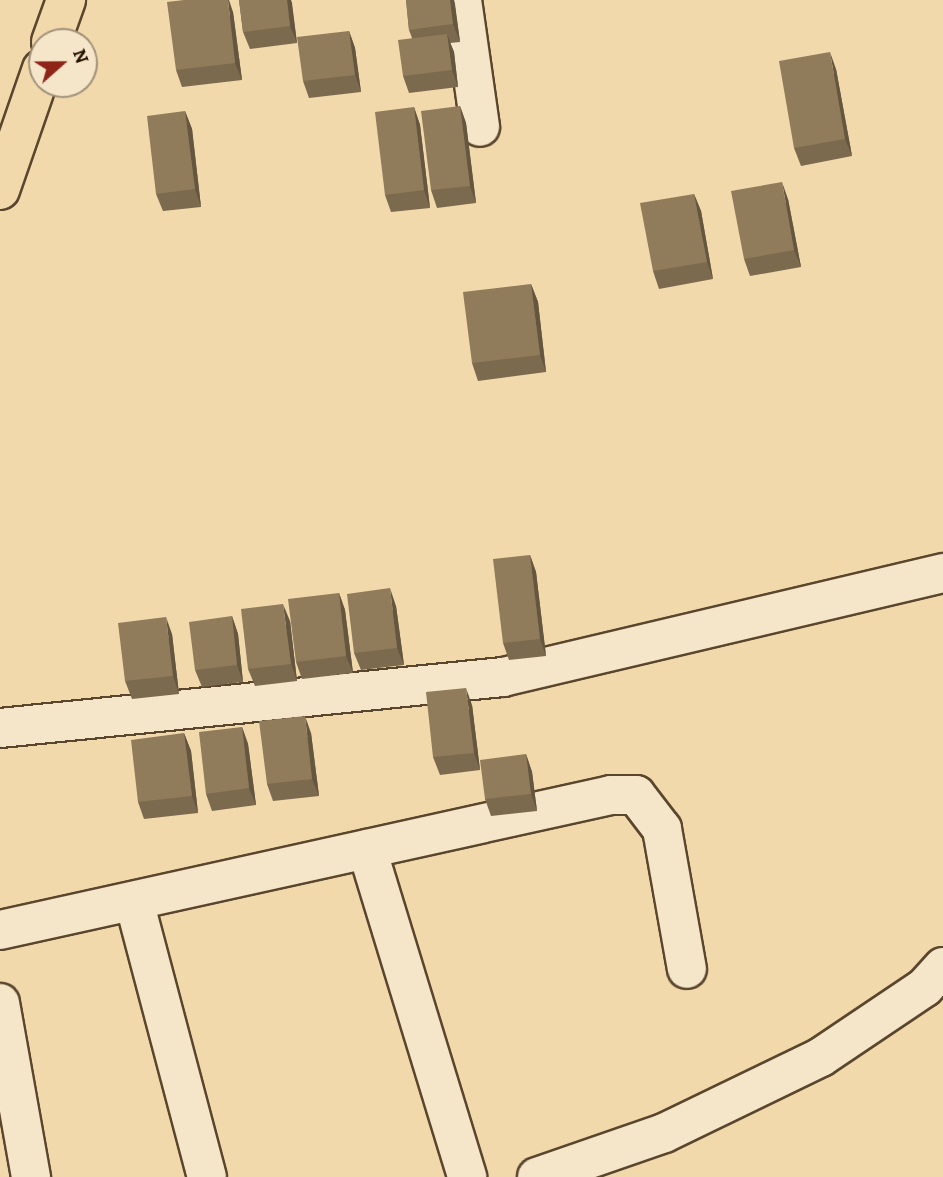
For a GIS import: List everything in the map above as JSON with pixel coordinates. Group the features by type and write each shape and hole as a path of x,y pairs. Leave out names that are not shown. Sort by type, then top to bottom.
{"main road":[{"path":"56,28 66,0"},
{"path":"0,190 32,98"}],"street":[{"path":"462,0 480,127"},
{"path":"0,728 503,677 943,573"},
{"path":"0,930 611,795 636,795 662,829 687,969"},
{"path":"367,849 467,1177"},
{"path":"134,901 206,1177"},
{"path":"537,1177 664,1133 821,1056 925,987 943,967"},
{"path":"0,1003 31,1177"}],"building":[{"path":"228,0 235,63 176,70 167,2"},
{"path":"239,0 287,0 290,26 243,32"},
{"path":"406,0 450,0 453,24 409,30"},
{"path":"349,31 355,75 303,81 297,37"},
{"path":"447,34 452,70 403,76 398,40"},
{"path":"830,52 845,139 794,148 779,61"},
{"path":"460,106 470,186 431,190 421,111"},
{"path":"414,107 424,190 385,195 375,112"},
{"path":"185,111 195,189 156,194 147,116"},
{"path":"782,182 794,250 744,259 731,191"},
{"path":"694,194 707,262 653,271 640,203"},
{"path":"531,284 540,355 472,363 463,292"},
{"path":"530,555 540,639 503,643 493,559"},
{"path":"390,588 397,648 354,653 347,594"},
{"path":"339,593 346,656 296,662 288,599"},
{"path":"283,604 291,664 248,669 241,609"},
{"path":"232,616 237,665 195,670 189,622"},
{"path":"166,617 173,676 125,681 118,623"},
{"path":"466,688 474,753 433,757 426,692"},
{"path":"305,716 312,779 267,784 259,721"},
{"path":"242,727 249,788 206,794 199,732"},
{"path":"184,733 192,796 138,802 131,740"},
{"path":"526,754 531,794 485,799 480,760"}]}
